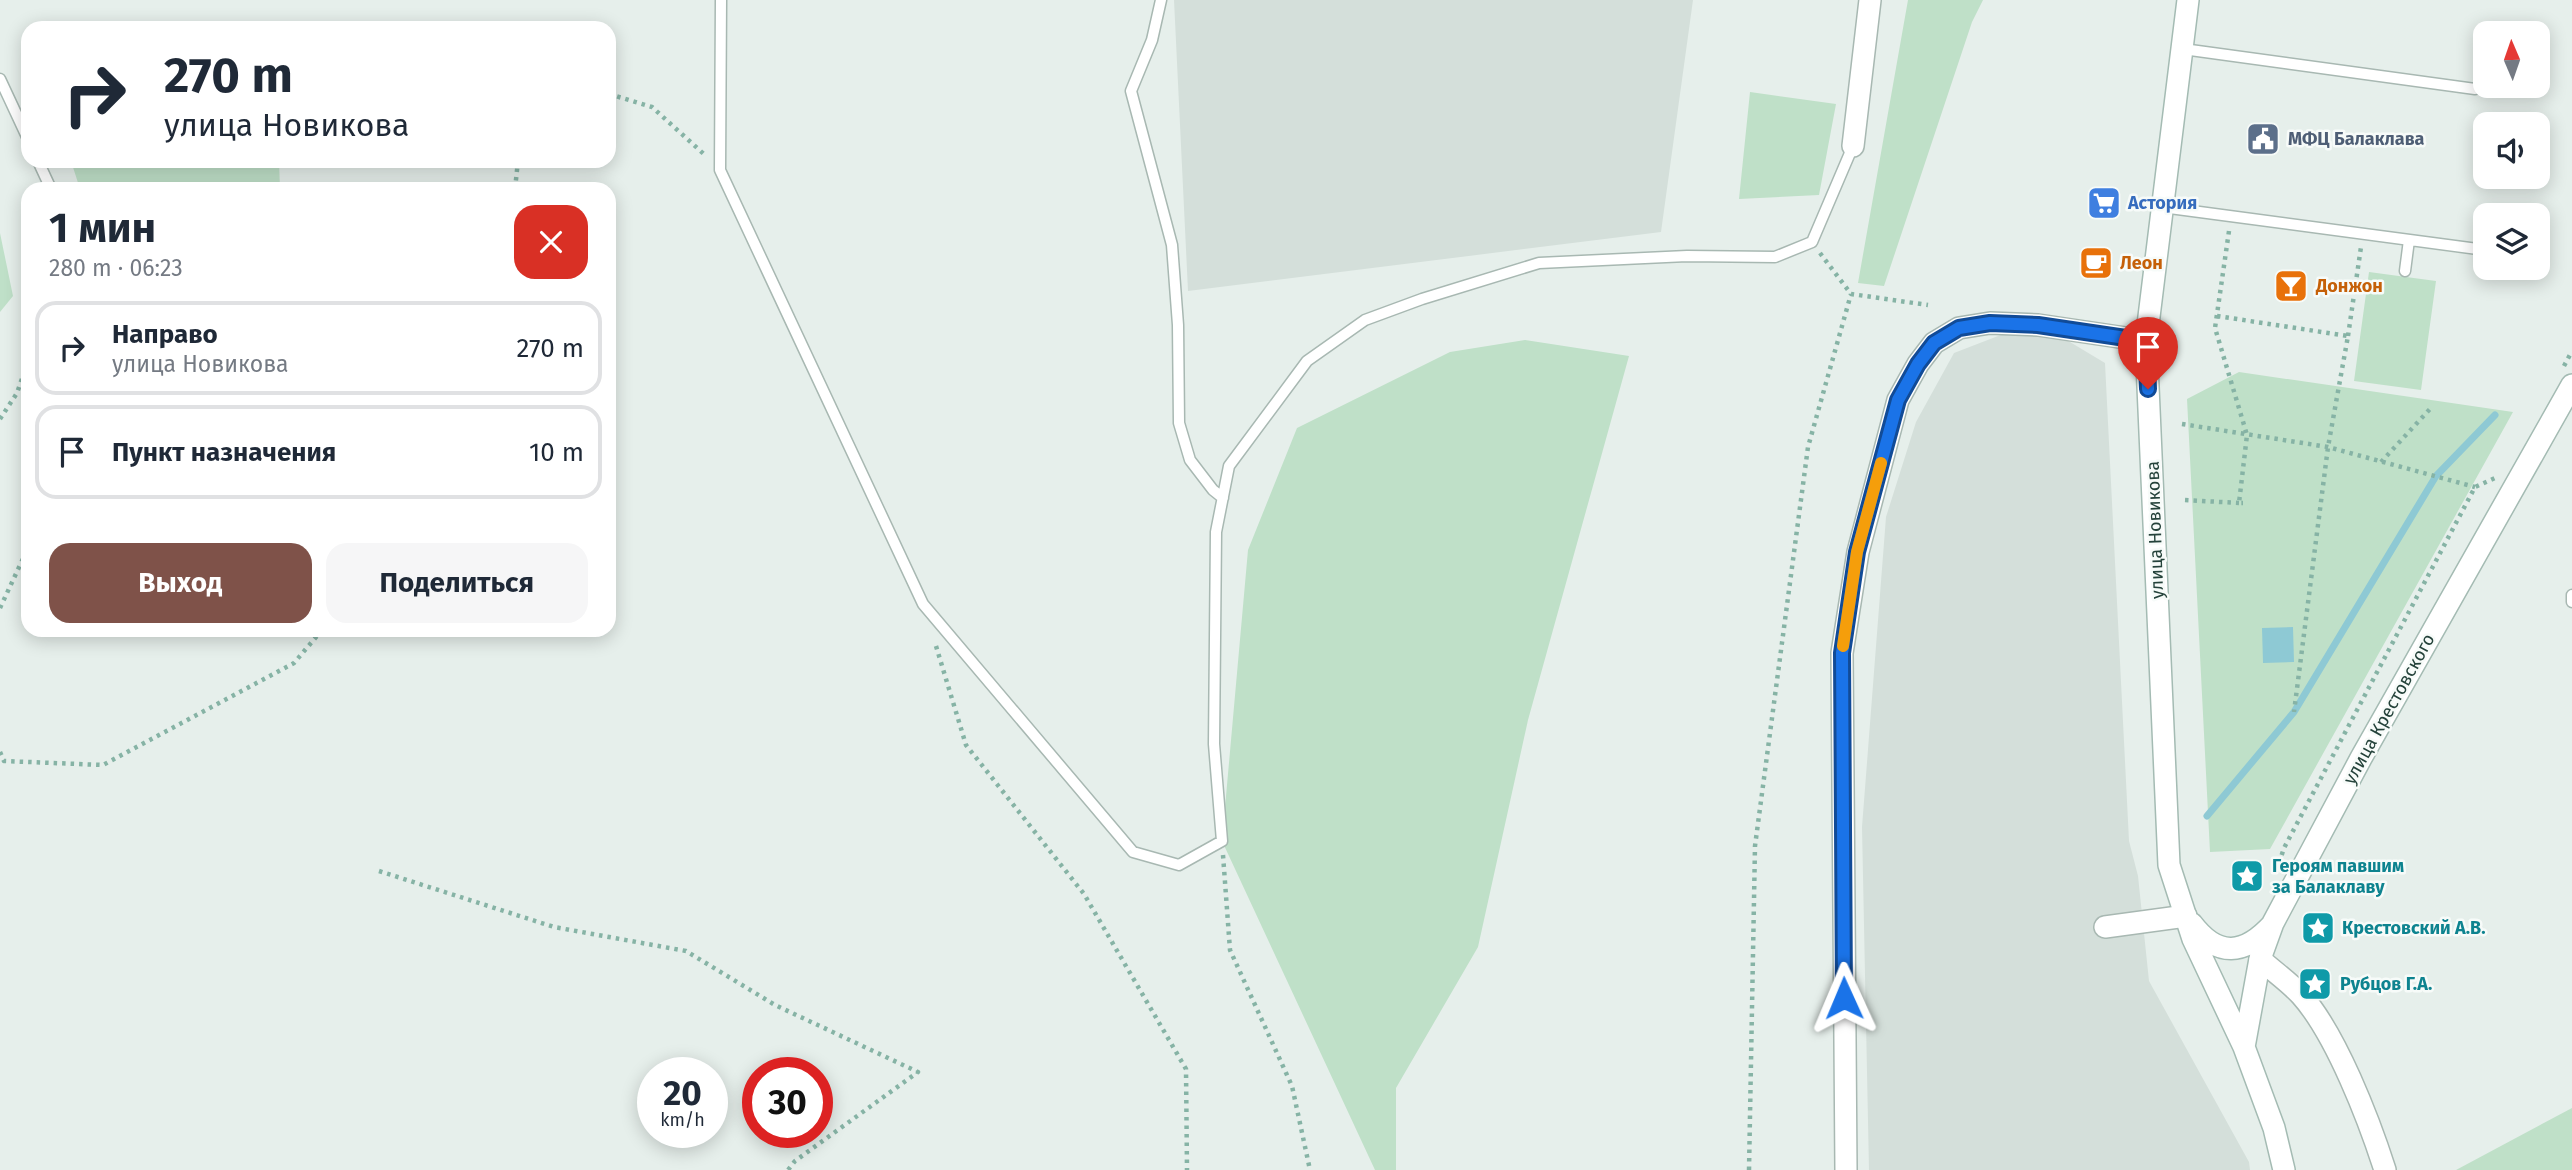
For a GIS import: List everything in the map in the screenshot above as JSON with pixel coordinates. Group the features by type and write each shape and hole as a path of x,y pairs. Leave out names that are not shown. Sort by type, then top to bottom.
{"main road":[{"path":"1853,146 1870,0"},
{"name":"улица Новикова","path":"2188,0 2146,341 2169,864 2193,939 2244,1047 2274,1128 2284,1170"},
{"path":"1846,1170 1842,653 1857,552 1898,400 1918,364 1934,343 1959,328 1990,323 2038,325 2146,341"},
{"name":"улица Крестовского","path":"2244,1047 2260,959 2273,923 2361,758 2572,385"},
{"path":"2105,927 2186,916 2208,941 2227,950 2240,949 2252,942 2273,923"},
{"path":"2260,959 2301,995 2322,1026 2374,1136 2385,1170"}],"lane":[{"path":"721,0 720,170 923,604 1133,852 1179,865 1222,841 1214,744 1216,532 1229,466 1307,361 1365,320 1422,299 1539,263 1687,257 1775,257 1812,242 1853,146"},
{"path":"1161,0 1152,40 1131,91 1172,245 1178,325 1179,423 1190,460 1213,491 1223,498"},
{"path":"2183,49 2473,89"},
{"path":"0,79 21,124"},
{"path":"2162,207 2473,248"},
{"path":"2405,271 2409,240"},
{"path":"2572,595 2572,602"}],"path":[{"path":"616,96 652,107 720,170"},
{"path":"2185,500 2241,503 2247,435 2215,328 2232,216"},
{"path":"2294,712 2328,447 2363,234"},
{"path":"1812,242 1851,294 1928,305"},
{"path":"1748,1170 1755,846 1808,447 1851,294"},
{"path":"2217,316 2348,336"},
{"path":"0,419 17,393 21,381"},
{"path":"2381,462 2430,409"},
{"path":"2182,424 2328,447 2475,487"},
{"path":"0,608 21,563"},
{"path":"0,752 4,761 103,765 294,663 316,637"},
{"path":"935,642 966,745 1084,894 1186,1069 1187,1170"},
{"path":"1222,841 1230,950 1292,1086 1310,1170"},
{"path":"379,872 554,928 685,951 775,1005 918,1072 795,1161 788,1170"}],"shaded area":[{"path":"1174,0 1693,0 1661,232 1188,291"},
{"path":"2011,331 2065,339 2105,363 2129,841 2138,876 2149,981 2249,1162 2250,1170 1869,1170 1862,827 1886,517 1916,422 1954,353"}],"green space":[{"path":"1908,0 1983,0 1972,22 1884,286 1858,283"},
{"path":"1750,92 1836,104 1819,195 1739,199"},
{"path":"73,168 279,168 280,182 78,182"},
{"path":"0,233 13,296 0,312"},
{"path":"2369,272 2436,281 2421,390 2354,381"},
{"path":"1525,340 1629,356 1528,720 1478,947 1396,1088 1396,1170 1375,1170 1222,841 1248,550 1297,428 1450,352"},
{"path":"2239,372 2513,412 2270,849 2210,852 2187,399"},
{"path":"2572,1108 2572,1170 2456,1170"}],"water":[{"path":"2293,627 2294,662 2263,663 2262,628"}],"waterway":[{"path":"2207,816 2294,712 2436,476 2495,415"}],"slow traffic":[{"path":"1843,646 1857,552 1881,463"}],"place":[{"name":"МФЦ Балаклава","path":"2263,139"},
{"name":"Астория","path":"2104,203"},
{"name":"Леон","path":"2096,263"},
{"name":"Донжон","path":"2291,286"},
{"name":"Героям павшим за Балаклаву","path":"2247,876"},
{"name":"Крестовский А.В.","path":"2318,928"},
{"name":"Рубцов Г.А.","path":"2315,984"}],"route":[{"path":"1844,998 1842,653 1857,552 1898,400 1918,364 1934,343 1959,328 1990,323 2038,325 2146,341 2148,389"}]}
